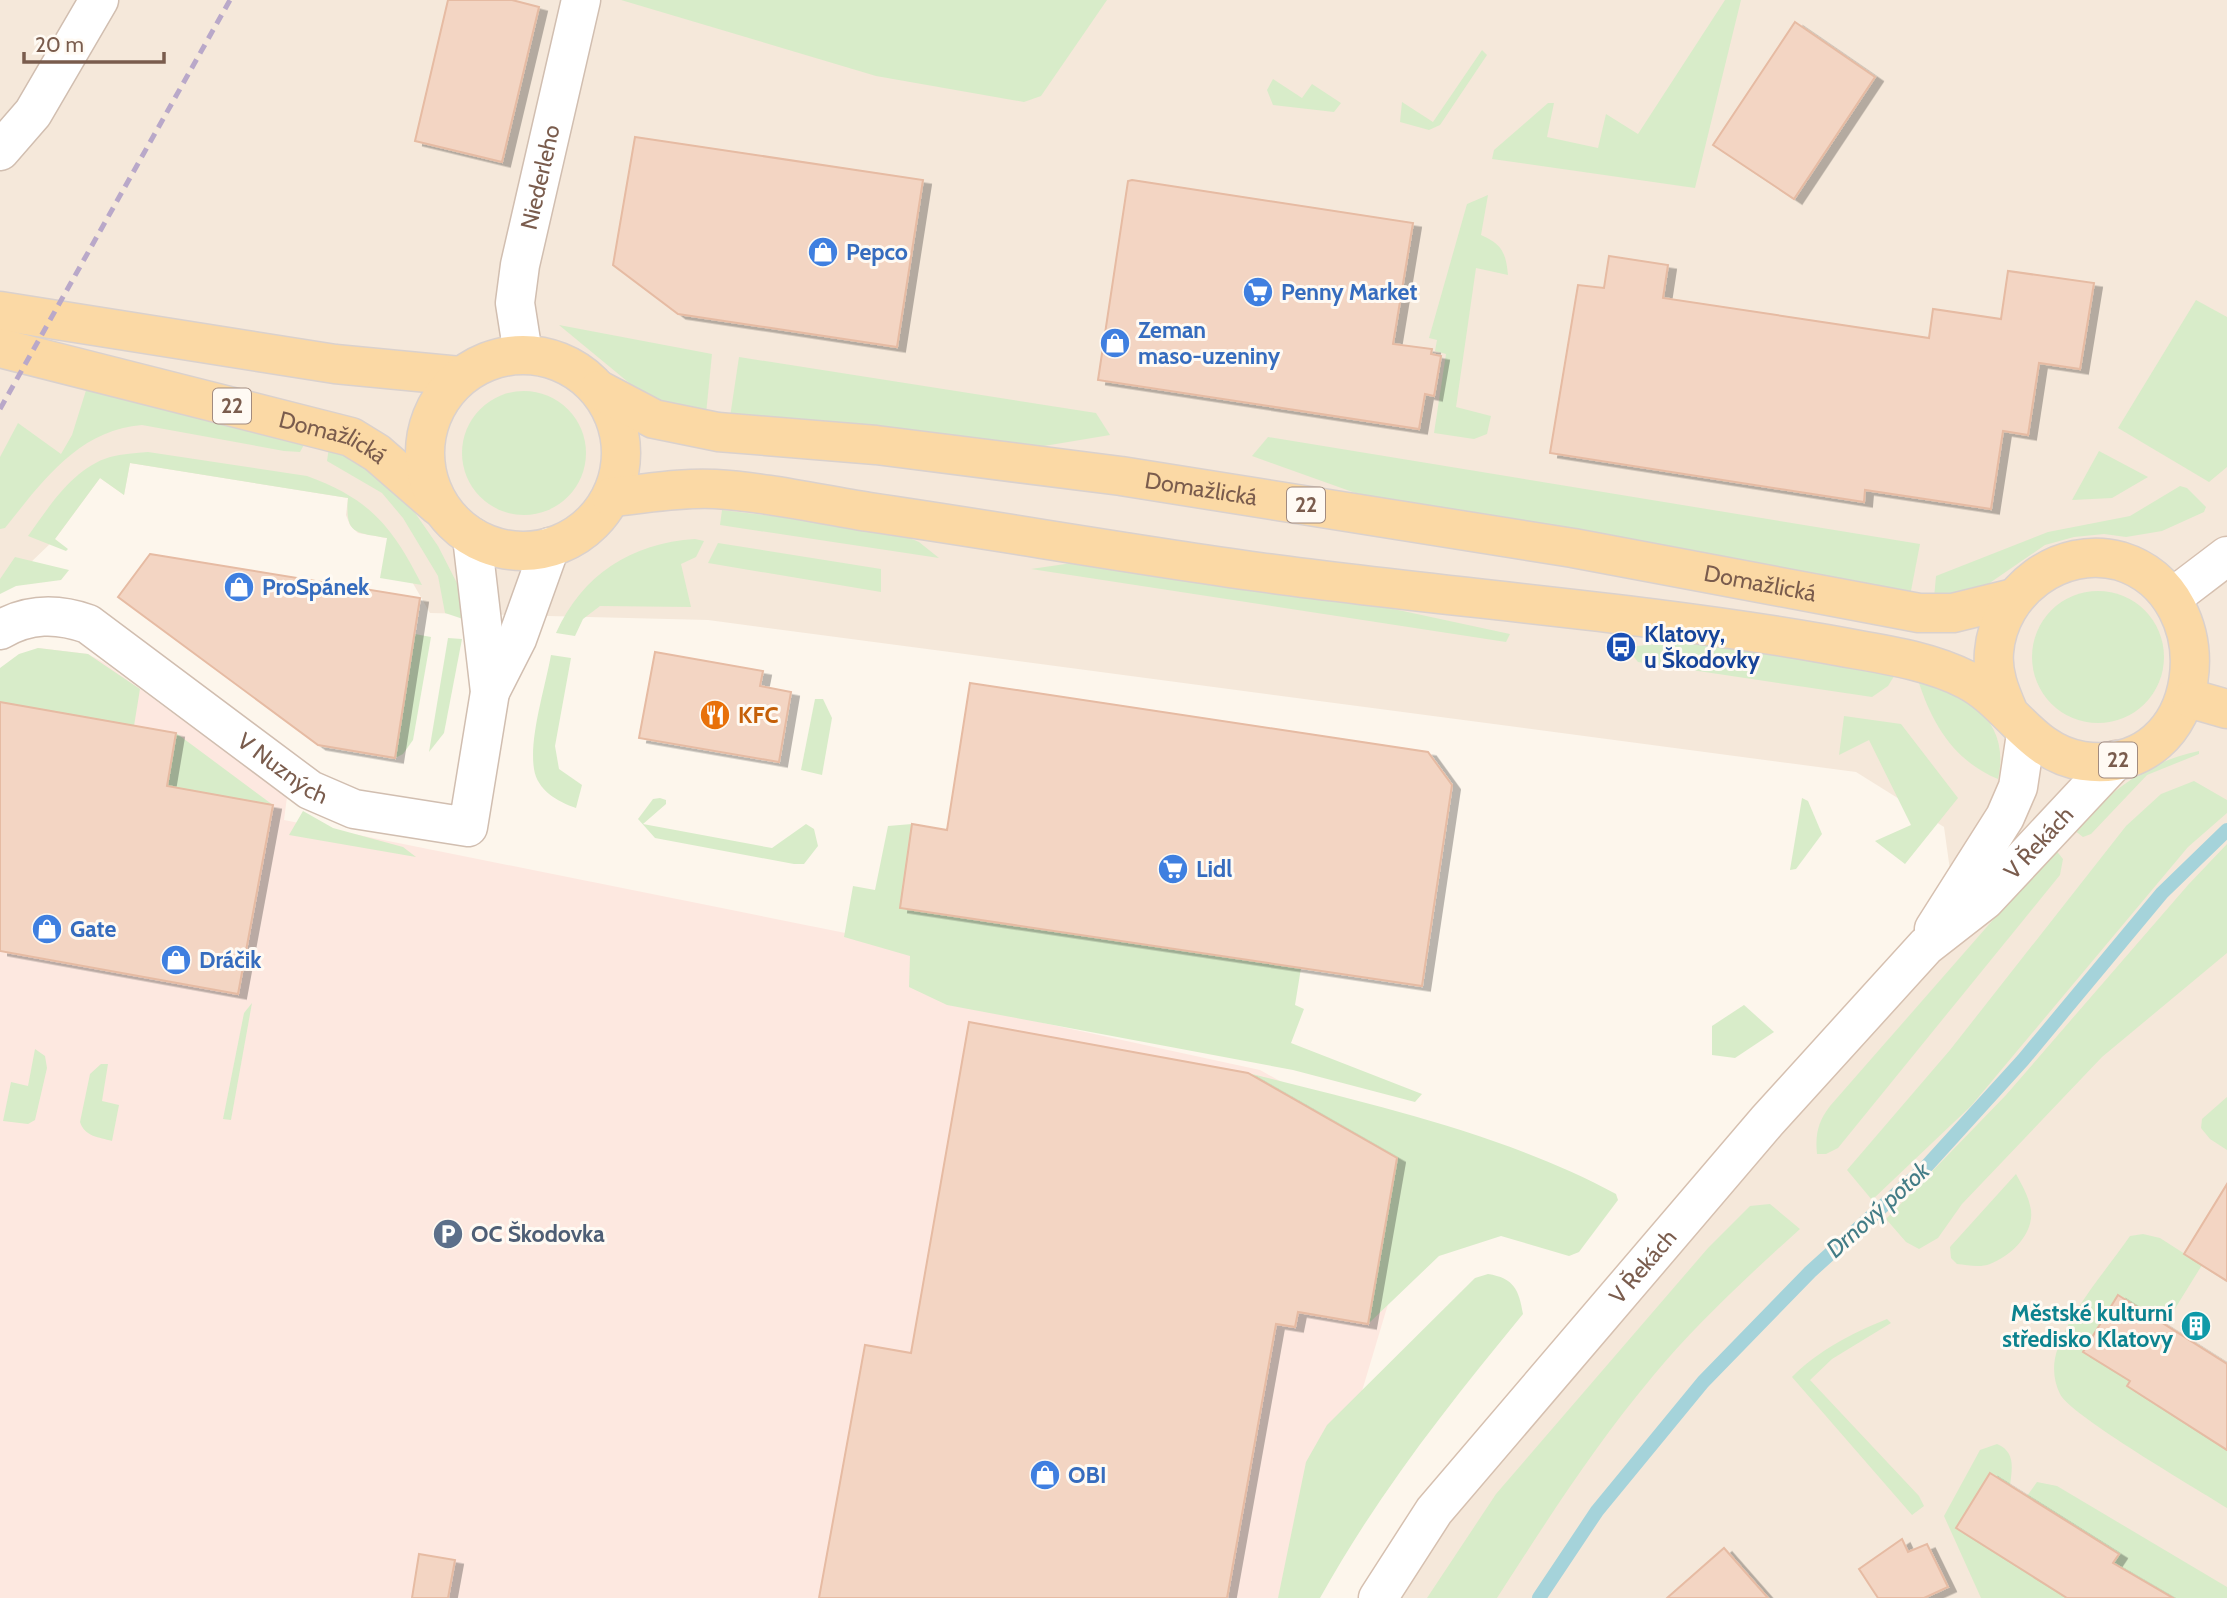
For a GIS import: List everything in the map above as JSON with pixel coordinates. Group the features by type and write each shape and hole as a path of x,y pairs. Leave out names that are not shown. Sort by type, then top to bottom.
{"main road":[{"path":"0,312 335,364 460,376"},
{"name":"Domažlická","path":"0,348 351,437 377,453 442,510"},
{"name":"22","path":"523,354 552,358 578,371 599,390 614,414 621,441 620,470 611,497 596,519 575,537 550,547 524,551 496,548 471,537 442,510 429,484 424,454 428,425 440,398 460,376 489,359 523,354"},
{"name":"Domažlická","path":"599,390 654,419 718,432 876,445 1121,476 1573,548 1919,613 1953,613 2014,598"},
{"name":"Domažlická","path":"611,497 712,488 1262,573 1725,626 1911,660 1968,680 2017,722 2053,752 2084,761 2116,761 2140,752 2162,739 2179,721 2209,704 2199,670 2197,639 2187,610 2177,594 2139,566 2105,557 2071,560 2039,574 2014,598 2000,624 1994,654 1997,683 2017,722"}],"street":[{"path":"0,151 33,113 100,0"},
{"name":"Niederleho","path":"523,354 515,303 520,265 581,0"},
{"name":"V Nuzných","path":"0,630 16,621 47,615 88,624 310,790 354,809 468,827 490,692 471,537"},
{"name":"V Nuzných","path":"490,692 517,639 550,547"},
{"path":"2177,594 2227,556"},
{"name":"V Řekách","path":"1926,946 1942,912 2005,817 2018,787 2017,722"},
{"name":"V Řekách","path":"1378,1598 1443,1500 1768,1121 1926,946 1985,900 2116,761"}],"shaded area":[{"path":"0,0 2227,0 2227,1598 1379,1598 1642,1299 1956,913 1944,827 1856,772 708,620 430,613 387,538 358,533 350,525 346,515 348,498 130,463 124,495 100,478 55,539 0,592"},
{"name":"OC Škodovka","path":"38,648 88,654 105,663 287,797 284,820 915,947 961,1005 1260,1070 1430,1164 1300,1598 0,1598 0,671"}],"green space":[{"path":"621,0 1107,0 1041,96 1024,102 876,76"},
{"path":"1725,0 1741,0 1695,188 1492,159 1494,150 1548,103 1554,103 1547,137 1598,148 1606,114 1638,134"},
{"path":"1482,50 1487,55 1440,125 1429,130 1400,122 1402,102 1433,122"},
{"path":"1273,79 1302,98 1312,84 1341,103 1334,112 1273,105 1267,90"},
{"path":"1488,195 1481,235 1502,250 1508,275 1476,268 1456,407 1491,416 1487,434 1474,439 1434,433 1446,354 1435,351 1437,340 1429,338 1467,204"},
{"path":"2196,300 2227,317 2227,467 2209,482 2118,428"},
{"path":"559,325 712,354 706,414 670,407 639,391"},
{"path":"739,357 1096,413 1110,435 1038,447 730,417"},
{"path":"88,384 306,441 300,452 284,451 142,425 119,429 99,437 63,461 5,528 0,529 0,457 18,423 61,454 72,435"},
{"path":"524,391 548,396 568,409 581,429 586,453 581,477 568,497 548,510 524,515 500,510 480,497 467,477 462,453 467,429 480,409 500,396"},
{"path":"1268,437 1920,544 1910,596 1361,495 1252,456"},
{"path":"329,447 360,459 404,497 438,546 461,591 463,619 445,613 438,576 403,518 382,493 327,461"},
{"path":"2099,451 2148,477 2112,498 2072,500"},
{"path":"148,452 307,476 329,485 347,494 377,517 400,546 422,585 380,578 387,538 354,530 348,519 348,498 130,463 124,495 100,478 55,539 68,549 66,551 28,536 63,490 85,470 110,457"},
{"path":"2180,486 2187,488 2206,507 2204,512 2162,531 2126,537 2104,534 2074,537 2045,545 1981,589 1934,598 1936,576 2048,532 2130,516"},
{"path":"722,510 890,530 919,542 939,558 720,525"},
{"path":"695,539 704,541 696,557 681,564 691,607 600,606 583,619 575,636 556,633 580,594 611,566 650,547"},
{"path":"718,543 881,569 881,592 708,563"},
{"path":"15,557 69,570 61,580 16,586 0,594 0,579"},
{"path":"1079,562 1347,599 1510,634 1506,642 1031,569"},
{"path":"2098,591 2123,596 2145,610 2159,632 2164,657 2159,682 2145,704 2123,718 2098,723 2073,718 2051,704 2037,682 2032,657 2037,632 2051,610 2073,596"},
{"path":"415,634 431,637 413,740 403,754 395,758"},
{"path":"448,638 462,639 444,733 429,752"},
{"path":"1721,638 1896,673 1888,686 1872,697 1638,662 1626,647"},
{"path":"38,648 88,654 140,689 134,726 5,703 0,710 0,668 19,654"},
{"path":"551,655 571,658 555,746 559,769 582,785 576,808 549,794 539,783 534,769 536,728"},
{"path":"1918,680 1953,692 1982,713 1992,726 1998,741 1998,779 1969,762 1947,739 1930,712"},
{"path":"815,699 823,699 832,718 822,775 801,770"},
{"path":"1844,716 1901,724 1958,798 1905,864 1875,841 1911,825 1869,740 1839,755"},
{"path":"176,733 273,805 167,786"},
{"path":"2199,751 2199,754 2147,775 2091,834 2083,837 2074,830 2101,803 2130,780 2163,762"},
{"path":"2194,781 2227,800 2227,813 2188,847 1971,1106 1872,1200 1847,1170 1950,1050 2126,826 2161,794"},
{"path":"1802,798 1808,801 1822,834 1796,869 1790,870"},
{"path":"653,799 666,800 666,804 643,824 772,848 806,824 814,829 818,846 804,864 794,864 655,838 638,819"},
{"path":"303,811 333,828 403,847 416,857 289,835"},
{"path":"912,824 900,908 1301,968 1295,1005 1304,1009 1291,1043 1422,1094 1415,1102 1293,1070 947,1005 909,987 910,956 844,937 853,886 875,890 888,826"},
{"path":"2227,844 2227,953 2102,1057 1962,1204 1938,1238 1919,1249 1906,1242 1886,1219 2006,1095 2188,885"},
{"path":"2055,849 2063,859 2060,875 1838,1148 1826,1154 1817,1154 1818,1128 1830,1106"},
{"path":"252,1003 231,1120 223,1119 244,1013"},
{"path":"1744,1005 1774,1032 1735,1058 1712,1055 1712,1026"},
{"path":"35,1049 45,1056 47,1068 35,1120 28,1124 3,1121 11,1082 28,1086"},
{"path":"101,1064 108,1064 102,1101 119,1105 112,1141 89,1134 80,1122 90,1074"},
{"path":"1248,1073 1389,1109 1483,1138 1574,1173 1616,1194 1618,1200 1579,1252 1569,1256 1501,1236 1439,1256 1368,1324"},
{"path":"2227,1097 2227,1150 2210,1139 2201,1128 2202,1119"},
{"path":"2016,1174 2031,1210 2025,1236 2006,1256 1990,1264 1957,1264 1951,1258 1950,1247"},
{"path":"1770,1204 1800,1229 1705,1318 1653,1376 1591,1457 1497,1598 1427,1598 1496,1494 1708,1248 1750,1206"},
{"path":"2143,1234 2160,1238 2202,1265 2127,1386 2227,1450 2227,1508 2087,1419 2069,1404 2058,1389 2054,1371 2055,1360 2064,1333 2081,1304 2130,1236","holes":["2119,1295 2134,1305 2123,1323 2108,1313"]},
{"path":"1488,1274 1504,1279 1514,1287 1520,1298 1523,1314 1390,1486 1320,1598 1278,1598 1306,1462 1327,1425 1475,1278"},
{"path":"1887,1319 1891,1323 1832,1359 1810,1380 1919,1496 1924,1506 1912,1515 1792,1377 1836,1343"},
{"path":"1997,1444 2010,1456 2010,1486 1990,1474 1956,1528 2067,1598 1981,1598 1944,1516 1980,1450"},
{"path":"2037,1482 2057,1486 2227,1587 2227,1598 2092,1598 2119,1554 2027,1496"}],"building":[{"path":"448,0 512,0 539,7 502,162 415,141"},
{"path":"1795,22 1875,77 1794,199 1713,145"},
{"path":"635,137 923,180 897,347 678,314 613,265"},
{"name":"Penny Market","path":"1128,181 1413,223 1393,344 1432,349 1431,354 1441,356 1434,396 1425,394 1419,429 1098,380"},
{"path":"1609,256 1668,265 1663,298 1929,338 1933,309 2001,319 2008,271 2094,283 2080,369 2039,363 2028,435 2003,431 1991,509 1865,490 1864,502 1550,453 1578,285 1604,288"},
{"path":"150,554 420,598 395,758 318,745 118,597"},
{"name":"KFC","path":"655,652 763,671 760,686 791,692 779,762 639,738"},
{"name":"Lidl","path":"970,683 1428,752 1452,785 1422,986 900,908 912,824 947,830"},
{"path":"0,702 176,733 167,786 273,805 238,994 0,951"},
{"path":"969,1022 1248,1073 1397,1158 1368,1324 1298,1312 1295,1327 1276,1324 1227,1598 819,1598 865,1345 911,1353"},
{"path":"2227,1184 2227,1281 2184,1254"},
{"path":"2118,1295 2227,1364 2227,1450 2127,1386 2130,1381 2083,1352"},
{"path":"1990,1473 2119,1554 2113,1563 2173,1598 2067,1598 1956,1528"},
{"path":"1902,1539 1908,1552 1927,1544 1948,1587 1924,1598 1878,1598 1859,1569"},
{"path":"1724,1548 1768,1598 1667,1598"},
{"path":"419,1554 455,1560 448,1598 412,1598"}],"waterway":[{"name":"Drnový potok","path":"1539,1598 1597,1511 1703,1382 1810,1272 1924,1169 2023,1060 2162,893 2227,830"}],"railway":[{"path":"0,409 230,0"}],"place":[{"name":"Pepco","path":"823,252"},
{"name":"Penny Market","path":"1258,292"},
{"name":"Zeman maso-uzeniny","path":"1115,343"},
{"name":"ProSpánek","path":"239,587"},
{"name":"Klatovy, u Škodovky","path":"1621,647"},
{"name":"KFC","path":"715,715"},
{"name":"Lidl","path":"1173,869"},
{"name":"Gate","path":"47,929"},
{"name":"Dráčik","path":"176,960"},
{"name":"OC Škodovka","path":"448,1234"},
{"name":"Městské kulturní středisko Klatovy","path":"2196,1326"},
{"name":"OBI","path":"1045,1475"}]}
